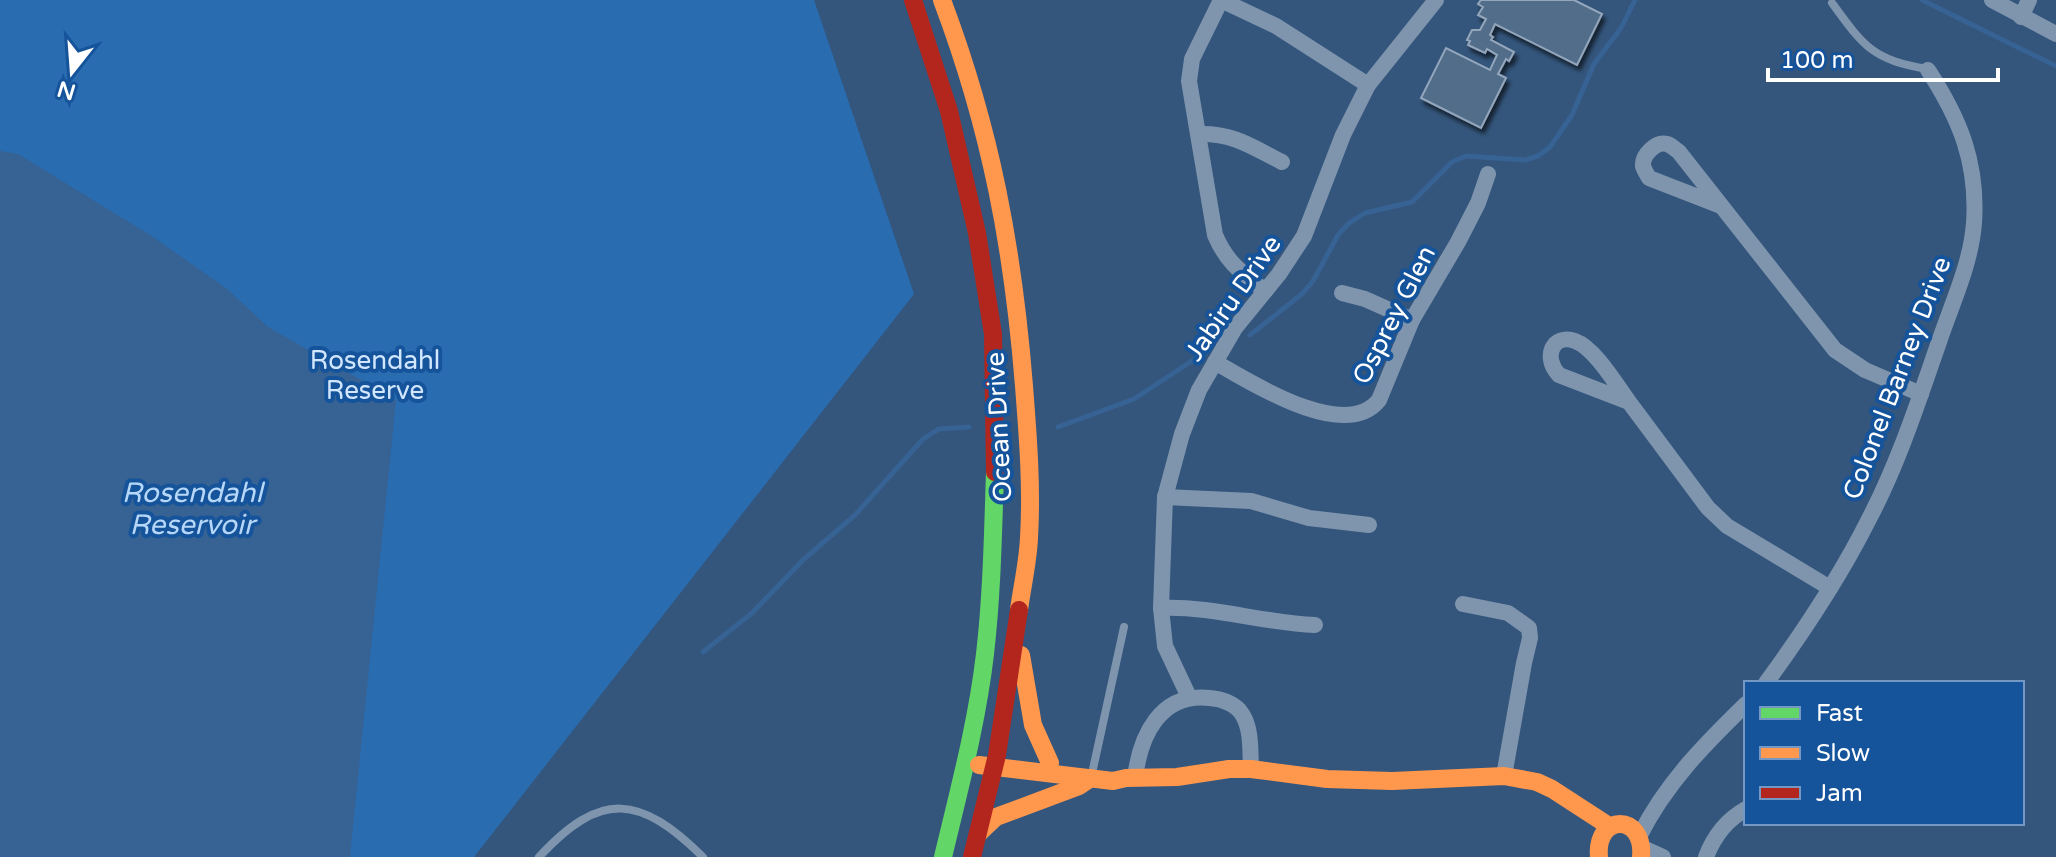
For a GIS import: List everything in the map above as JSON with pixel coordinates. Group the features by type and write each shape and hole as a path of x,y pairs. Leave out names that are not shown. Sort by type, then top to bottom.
{"main road":[{"name":"Ocean Drive","path":"913,0 949,111 977,233 993,334 996,432 992,568 985,655 968,757 943,857"},
{"name":"Ocean Drive","path":"942,0 964,59 997,179 1019,323 1030,481 1029,540 1015,634 995,761 972,857"},
{"path":"1015,634 1031,721 1039,745 1050,763"},
{"path":"968,757 1092,774"},
{"path":"995,761 1050,763 1113,781 1177,777 1229,769 1340,780 1422,781 1504,776 1545,786 1572,800 1604,831"},
{"path":"978,834 996,817 1079,786 1092,774"},
{"path":"1599,857 1596,847 1604,831 1619,824 1638,842"}],"street":[{"path":"1265,291 1233,266 1215,235 1193,107 1189,69 1221,0 1276,26 1368,85"},
{"name":"Jabiru Drive","path":"1189,697 1165,646 1161,608 1165,497 1182,434 1199,390 1235,328 1304,236 1343,135 1368,85 1436,0"},
{"path":"1992,0 2056,34"},
{"path":"2021,17 2029,0"},
{"name":"Colonel Barney Drive","path":"1767,681 1806,629 1870,518 1921,394 1970,251 1974,222 1973,184 1965,141 1953,107 1928,70"},
{"path":"1199,134 1233,136 1282,162"},
{"path":"1721,206 1649,178 1643,168 1644,158 1651,149 1667,144 1688,161 1835,350 1865,370 1921,394"},
{"name":"Osprey Glen","path":"1215,362 1275,396 1307,408 1339,415 1365,413 1379,400 1412,320 1458,242 1478,203 1488,174"},
{"path":"1342,293 1365,299 1412,320"},
{"path":"1629,402 1559,375 1551,367 1549,359 1552,348 1561,340 1574,340 1584,346 1629,402 1708,508 1727,526 1830,588"},
{"path":"1165,497 1251,501 1309,518 1369,525"},
{"path":"1463,604 1508,613 1529,628 1529,650 1504,776"},
{"path":"1161,608 1187,607 1285,624 1315,625"},
{"path":"1130,778 1152,723 1166,710 1189,697 1221,700 1239,709 1248,729 1251,769"},
{"path":"1663,857 1638,842 1656,803 1685,766 1744,706"},
{"path":"1706,857 1717,833 1744,811"}],"lane":[{"path":"1832,3 1853,32 1873,52 1893,62 1928,70"},
{"path":"1092,774 1124,627"},
{"path":"539,857 563,832 581,820 601,811 625,809 661,820 703,857"}],"green space":[{"name":"Rosendahl Reserve","path":"0,0 814,0 914,294 474,857 0,857"}],"water":[{"name":"Rosendahl Reservoir","path":"0,151 18,154 150,235 226,288 268,327 396,400 350,857 0,857"}],"building":[{"path":"1481,0 1574,0 1602,14 1577,65 1495,24 1491,40 1514,52 1498,74 1506,78 1481,128 1421,98 1446,48 1490,70 1497,55 1487,49 1485,53 1468,45 1470,41 1467,40 1472,30 1480,30 1486,19 1478,15 1483,7 1478,4"}],"waterway":[{"path":"1250,335 1302,294 1313,281 1338,235 1349,223 1365,213 1412,202 1452,162 1466,156 1525,160 1538,156 1550,147 1572,115 1594,64 1621,28 1635,0"},
{"path":"1922,0 2056,66"},
{"path":"1058,427 1134,399 1204,353"},
{"path":"703,652 752,613 803,560 855,515 923,439 939,429 969,427"}],"traffic: fast":[{"path":"943,857 982,680 991,586 995,472"}],"traffic: slow":[{"path":"942,0 987,143 1013,286 1030,481 1028,547 1019,610"},
{"path":"1021,655 1033,725 1050,763"},
{"path":"979,765 1113,781 1177,777 1229,769 1327,779 1392,781 1504,776 1537,782 1552,789 1609,826"},
{"path":"978,834 996,817 1079,786 1091,778"},
{"path":"1599,857 1604,832 1620,824 1636,832 1641,857"}],"traffic: jam":[{"path":"913,0 949,111 977,233 993,334 995,472"},
{"path":"972,857 997,755 1019,610"}]}
